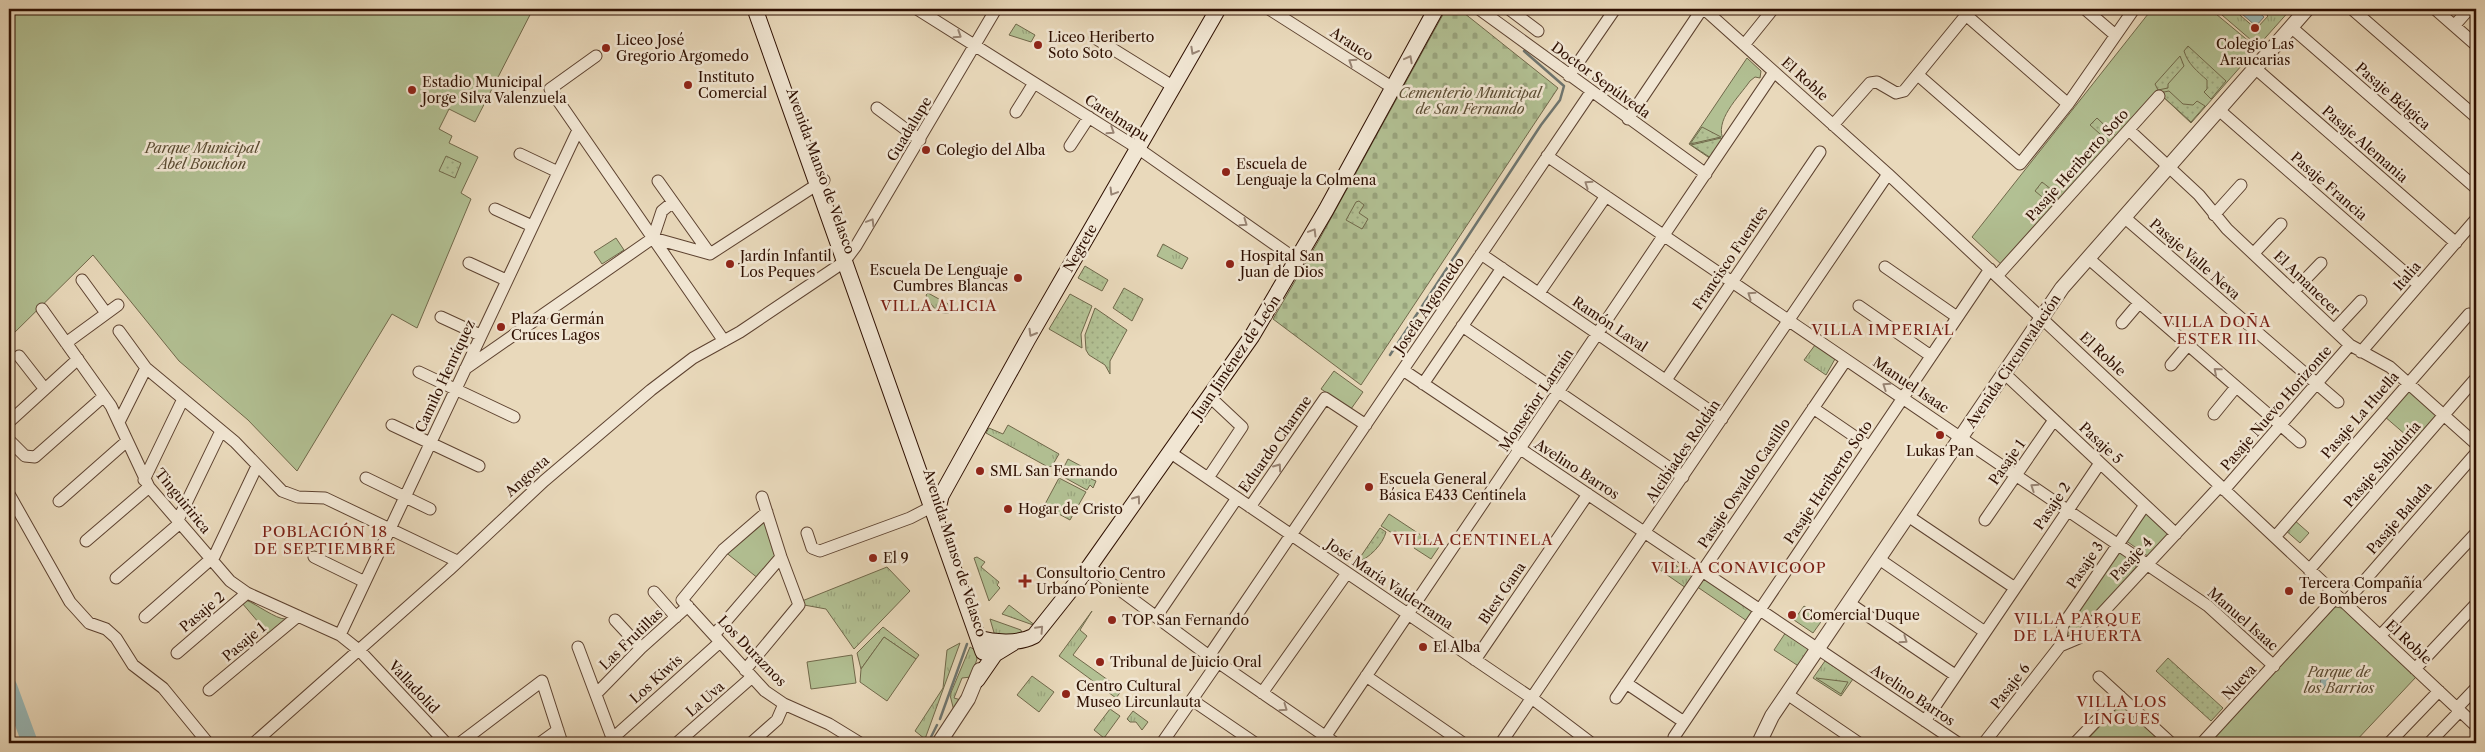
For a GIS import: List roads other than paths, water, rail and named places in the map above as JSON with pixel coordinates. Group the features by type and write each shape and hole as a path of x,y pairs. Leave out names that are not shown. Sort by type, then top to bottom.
{"main road":[{"name":"Negrete","path":"937,501 1052,296 1139,149 1218,9"},
{"name":"Juan Jiménez de León","path":"976,680 995,654 1007,646 1034,636 1042,628 1089,567 1171,453 1252,336 1297,260 1436,9"},
{"name":"Avenida Manso de Velasco","path":"762,12 847,258 937,501 982,644"},
{"path":"982,644 1023,640"}],"street":[{"name":"Carelmapu","path":"917,9 1139,149 1297,260"},
{"name":"Guadalupe","path":"847,258 920,140 996,9"},
{"name":"Arauco","path":"1270,9 1393,88"},
{"name":"Doctor Sepúlveda","path":"1478,9 1706,174"},
{"path":"1504,28 1509,9 1538,31"},
{"path":"1569,76 1615,9"},
{"path":"1628,118 1703,9"},
{"name":"El Roble","path":"1703,9 1888,174 2476,726"},
{"path":"1744,45 1773,9"},
{"path":"2085,9 2114,34"},
{"path":"1918,75 2020,164 2068,104 2114,34 2134,9"},
{"name":"Avenida Circunvalación","path":"1759,743 1772,716 2062,288 2307,9"},
{"path":"2352,9 2476,117"},
{"path":"2435,9 2476,45"},
{"path":"2454,26 2469,9"},
{"path":"1833,125 1870,83 1881,84 1896,93 1904,91 1969,12 2068,104"},
{"name":"Pasaje Bélgica","path":"2291,27 2476,188"},
{"path":"1096,38 1174,87"},
{"path":"596,56 550,89 724,341"},
{"name":"Pasaje Alemania","path":"2255,68 2456,243"},
{"name":"Monseñor Larraín","path":"1323,740 1774,72"},
{"path":"1016,112 1034,83"},
{"name":"Josefa Argomedo","path":"1162,743 1192,700 1214,659 1291,535 1591,92"},
{"name":"Pasaje Heriberto Soto","path":"1674,737 1957,317 1994,273 2159,96"},
{"path":"877,108 920,140"},
{"name":"Pasaje Francia","path":"2219,110 2419,285"},
{"path":"1070,146 1089,117"},
{"name":"Camilo Henríquez","path":"340,635 578,130"},
{"name":"El Amanecer","path":"2129,130 2199,195 2214,215 2350,345 2390,367 2476,444"},
{"name":"Francisco Fuentes","path":"1666,380 1820,152"},
{"path":"520,154 558,172"},
{"name":"Manuel Isaac","path":"1547,156 2208,606 2274,666"},
{"name":"Alcibíades Roldán","path":"1501,743 1533,699 1888,174"},
{"path":"658,181 710,254"},
{"path":"653,238 710,254 820,182"},
{"path":"2214,215 2241,185"},
{"path":"1539,293 1606,196"},
{"path":"464,370 653,238 662,211 673,202"},
{"path":"495,209 532,226"},
{"name":"Pasaje Valle Neva","path":"2124,218 2338,402"},
{"name":"Italia","path":"2361,352 2476,219"},
{"path":"2254,253 2281,224"},
{"name":"Ramón Laval","path":"1482,254 1722,419"},
{"name":"Angosta","path":"254,743 360,651 567,461 644,397 693,358 724,341 847,258"},
{"path":"2088,258 2300,442"},
{"path":"2294,291 2321,262"},
{"path":"469,263 506,280"},
{"path":"1885,267 1957,317"},
{"path":"1423,384 1502,268"},
{"path":"82,280 106,314"},
{"path":"2334,330 2361,301"},
{"path":"2122,323 2139,303"},
{"path":"66,343 118,305"},
{"path":"1859,306 1931,356"},
{"name":"Tinguiririca","path":"42,309 104,396 120,422 147,483 235,585 247,593 340,635 360,651"},
{"name":"Pasaje La Huella","path":"2275,537 2469,314"},
{"path":"441,317 480,335"},
{"path":"1462,326 1683,476"},
{"path":"119,331 146,368 221,431 282,491 290,495 321,496 457,561"},
{"path":"2170,365 2188,345"},
{"name":"Pasaje Nuevo Horizonte","path":"2222,488 2350,345"},
{"path":"19,356 44,388"},
{"path":"9,422 44,388 78,359"},
{"name":"Pasaje Osvaldo Castillo","path":"1616,698 1846,360"},
{"path":"120,422 146,368"},
{"name":"Avelino Barros","path":"1403,370 1958,743"},
{"path":"419,372 514,417"},
{"name":"Pasaje 5","path":"2005,374 2176,534"},
{"name":"Pasaje Sabiduría","path":"2309,570 2476,378"},
{"path":"2214,414 2236,387"},
{"path":"9,440 25,456 35,456 104,396"},
{"path":"1208,478 1242,427 1210,397"},
{"name":"Eduardo Charme","path":"1250,507 1325,398 1366,425"},
{"path":"86,541 147,483 183,399"},
{"path":"1813,408 1870,447"},
{"name":"Pasaje 1","path":"1985,520 2054,420"},
{"path":"392,425 479,466"},
{"path":"116,578 179,521 221,431"},
{"path":"59,501 128,441"},
{"name":"José María Valderrama","path":"1171,453 1533,699 1583,741"},
{"name":"Pasaje Balada","path":"2341,599 2476,453"},
{"name":"Pasaje 2","path":"1925,721 2100,462"},
{"path":"145,616 212,560 257,466"},
{"path":"366,478 430,509"},
{"name":"Pasaje 4","path":"2060,646 2079,638 2147,564 2222,488"},
{"path":"9,494 70,602 89,623 106,629 116,638 133,665 163,688 208,743"},
{"name":"Blest Gana","path":"1475,660 1588,494"},
{"path":"762,498 781,557"},
{"path":"1156,617 1237,498"},
{"path":"807,533 812,548 820,551 914,516 937,501"},
{"name":"Pasaje 3","path":"2060,646 2063,625 2145,505"},
{"name":"Las Frutillas","path":"596,694 641,648 676,617 723,550 767,512"},
{"path":"1908,516 2015,588"},
{"path":"2380,636 2476,533"},
{"path":"314,557 365,582"},
{"name":"La Uva","path":"678,743 749,674 799,604 781,557"},
{"name":"Los Kiwis","path":"613,741 717,639 781,557"},
{"path":"1879,559 1985,632"},
{"path":"1089,567 1262,693 1323,740 1336,743"},
{"path":"1262,693 1347,572"},
{"path":"654,592 676,617"},
{"name":"Pasaje 2","path":"177,653 247,593"},
{"name":"Nueva","path":"2202,743 2274,666 2341,599"},
{"name":"Los Duraznos","path":"685,603 765,691 784,704 829,724 860,743"},
{"path":"1849,603 1956,675"},
{"path":"2415,669 2476,604"},
{"name":"Pasaje 1","path":"209,690 298,616"},
{"path":"615,620 641,648"},
{"path":"939,743 964,705 976,680 982,644"},
{"name":"Pasaje 6","path":"1984,743 2060,646"},
{"path":"578,647 613,741"},
{"name":"Valladolid","path":"360,651 446,743"},
{"path":"1366,676 1463,743"},
{"path":"2099,677 2171,743"},
{"path":"460,743 542,681 562,743"},
{"path":"1626,683 1684,722"},
{"path":"2429,743 2476,688"},
{"path":"2389,743 2438,691"},
{"path":"1787,694 1859,743"},
{"path":"2075,743 2120,696"},
{"path":"1192,700 1255,743"},
{"path":"751,743 777,720 784,704"},
{"path":"540,743 558,730"}],"water":[{"path":"2236,9 2255,9 2264,17 2256,26"},
{"path":"2323,671 2337,673 2322,690 2319,687"}],"waterway":[{"path":"1390,355 1541,125 1560,100 1564,86 1524,51"},
{"path":"940,719 967,644"},
{"path":"9,686 30,743"},
{"path":"928,743 937,725"}],"place":[{"name":"Colegio Las Araucarias","path":"2255,28"},
{"name":"Liceo Heriberto Soto Soto","path":"1038,45"},
{"name":"Liceo José Gregorio Argomedo","path":"606,48"},
{"name":"Instituto Comercial","path":"688,85"},
{"name":"Estadio Municipal Jorge Silva Valenzuela","path":"412,90"},
{"name":"Colegio del Alba","path":"926,150"},
{"name":"Escuela de Lenguaje la Colmena","path":"1226,172"},
{"name":"Jardín Infantil Los Peques","path":"730,264"},
{"name":"Hospital San Juan de Dios","path":"1230,264"},
{"name":"Escuela De Lenguaje Cumbres Blancas","path":"1018,278"},
{"name":"Plaza Germán Cruces Lagos","path":"501,327"},
{"name":"Lukas Pan","path":"1940,435"},
{"name":"SML San Fernando","path":"980,471"},
{"name":"Escuela General Básica E433 Centinela","path":"1369,487"},
{"name":"Hogar de Cristo","path":"1008,509"},
{"name":"El 9","path":"873,558"},
{"name":"Consultorio Centro Urbano Poniente","path":"1025,581"},
{"name":"Tercera Compañía de Bomberos","path":"2289,591"},
{"name":"Comercial Duque","path":"1792,615"},
{"name":"TOP San Fernando","path":"1112,620"},
{"name":"El Alba","path":"1423,647"},
{"name":"Tribunal de Juicio Oral","path":"1100,662"},
{"name":"Centro Cultural Museo Lircunlauta","path":"1066,694"}],"district":[{"name":"VILLA ALICIA","path":"939,306"},
{"name":"VILLA IMPERIAL","path":"1883,330"},
{"name":"VILLA DOÑA ESTER III","path":"2217,330"},
{"name":"POBLACIÓN 18 DE SEPTIEMBRE","path":"325,540"},
{"name":"VILLA CENTINELA","path":"1473,540"},
{"name":"VILLA CONAVICOOP","path":"1739,568"},
{"name":"VILLA PARQUE DE LA HUERTA","path":"2078,628"},
{"name":"VILLA LOS LINGUES","path":"2122,710"}],"park label":[{"name":"Cementerio Municipal de San Fernando","path":"1470,102"},
{"name":"Parque Municipal Abel Bouchon","path":"202,156"},
{"name":"Parque de los Barrios","path":"2339,680"}]}
